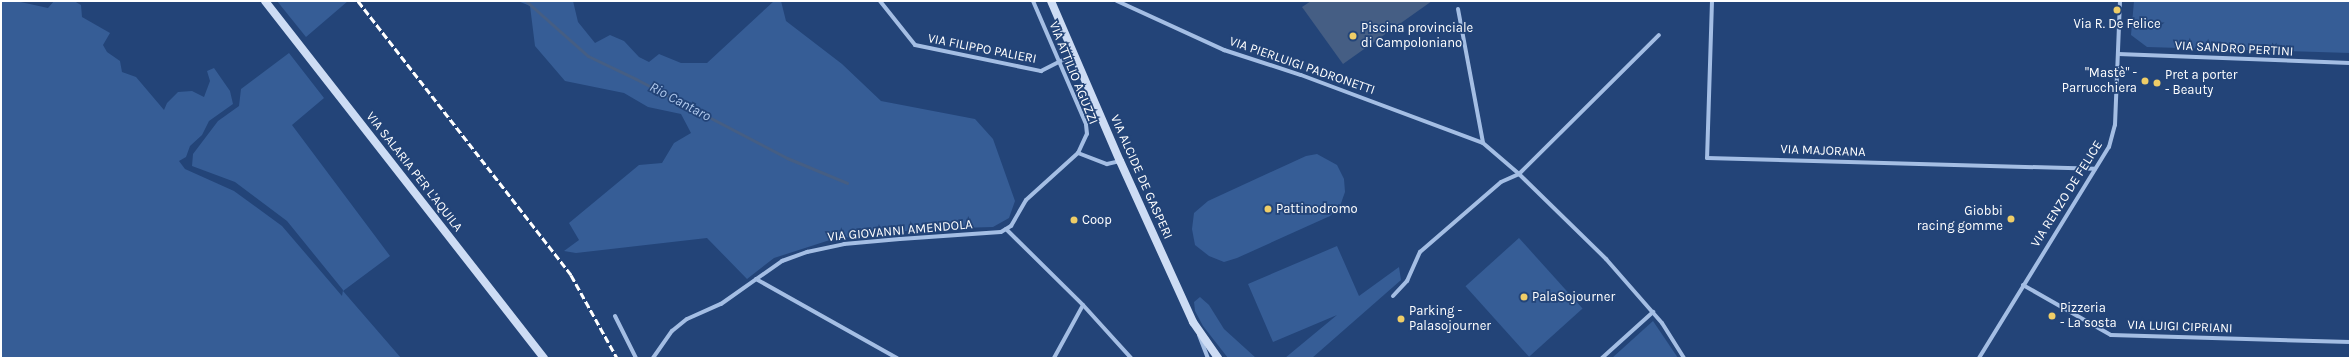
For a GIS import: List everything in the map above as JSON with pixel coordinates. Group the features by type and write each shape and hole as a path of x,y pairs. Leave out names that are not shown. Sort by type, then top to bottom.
{"main road":[{"name":"VIA SALARIA PER L'AQUILA","path":"265,1 544,358"},
{"name":"VIA ALCIDE DE GASPERI","path":"1051,1 1120,162 1193,322 1218,358"}],"street":[{"name":"VIA FILIPPO PALIERI","path":"880,1 915,45 1041,71 1074,54"},
{"name":"VIA ATTILIO AGUZZI","path":"1033,1 1058,63 1086,124 1087,134 1078,152"},
{"name":"VIA PIERLUIGI PADRONETTI","path":"1117,1 1224,50 1301,75 1483,143 1519,174 1606,259 1653,312 1684,358"},
{"name":"VIA MAJORANA","path":"1712,1 1707,158 2094,169"},
{"name":"VIA RENZO DE FELICE","path":"1979,358 2113,137 2120,1"},
{"path":"1458,10 1483,143"},
{"path":"1393,296 1407,281 1420,252 1501,182 1519,174 1659,35"},
{"name":"VIA SANDRO PERTINI","path":"2118,54 2350,63"},
{"path":"1120,162 1107,164 1078,152 1026,200 1011,226 1006,229 1083,305 1131,358"},
{"name":"VIA GIOVANNI AMENDOLA","path":"653,358 672,331 687,320 721,304 782,261 806,252 844,244 1001,232 1006,229"},
{"path":"756,279 898,358"},
{"name":"VIA LUIGI CIPRIANI","path":"2023,285 2111,335 2350,342"},
{"path":"1054,358 1083,305"},
{"path":"1602,358 1653,312"},
{"path":"615,316 636,358"},
{"path":"1193,322 1208,358"}],"shaded area":[{"path":"1,1 16,1 48,8 54,1 74,1 81,5 82,17 110,33 103,45 107,52 120,61 122,72 136,77 164,110 167,103 178,92 192,91 204,97 210,81 207,71 214,68 230,91 233,104 209,121 202,135 190,146 186,157 179,161 185,169 234,191 282,226 342,296 343,290 287,221 235,182 192,166 193,154 218,121 239,106 241,89 289,53 324,98 292,125 390,256 343,291 401,358 1,358"},
{"path":"277,1 348,1 306,37"},
{"path":"518,1 573,1 578,22 595,43 610,35 624,41 639,57 649,62 659,54 681,63 707,63 774,1 781,1 786,21 842,64 881,101 975,119 993,139 1015,201 1009,218 993,227 924,229 833,239 774,258 747,279 707,238 576,253 564,251 579,240 569,223 639,165 662,163 674,143 691,133 681,114 648,107 624,93 565,81 535,46 530,6"},
{"name":"Piscina provinciale di Campoloniano","path":"1311,1 1432,1 1343,64 1302,7"},
{"path":"2134,1 2350,1 2350,53 2147,47 2131,35"},
{"name":"Pattinodromo","path":"1317,154 1337,165 1344,179 1345,192 1340,206 1330,216 1237,258 1224,262 1209,256 1195,245 1192,229 1194,213 1208,201 1306,156"},
{"name":"PalaSojourner","path":"1519,238 1583,309 1529,357 1465,286"},
{"path":"1337,246 1359,296 1399,267 1401,280 1312,358 1285,358 1337,315 1273,342 1248,284"},
{"path":"1200,297 1209,305 1224,329 1256,358 1228,358 1203,326 1195,311 1194,302"},
{"path":"1653,321 1678,358 1612,358"}],"waterway":[{"name":"Rio Cantaro","path":"526,1 588,56 636,79 787,158 847,183"}],"railway":[{"path":"358,1 571,275 617,358"}],"place":[{"name":"Via R. De Felice","path":"2117,10"},
{"name":"Piscina provinciale di Campoloniano","path":"1353,36"},
{"name":"\"Mastè\" - Parrucchiera","path":"2145,81"},
{"name":"Pret a porter - Beauty","path":"2157,83"},
{"name":"Pattinodromo","path":"1268,209"},
{"name":"Giobbi racing gomme","path":"2011,219"},
{"name":"Coop","path":"1074,220"},
{"name":"PalaSojourner","path":"1524,297"},
{"name":"Pizzeria - La sosta","path":"2052,316"},
{"name":"Parking - Palasojourner","path":"1401,319"}]}
